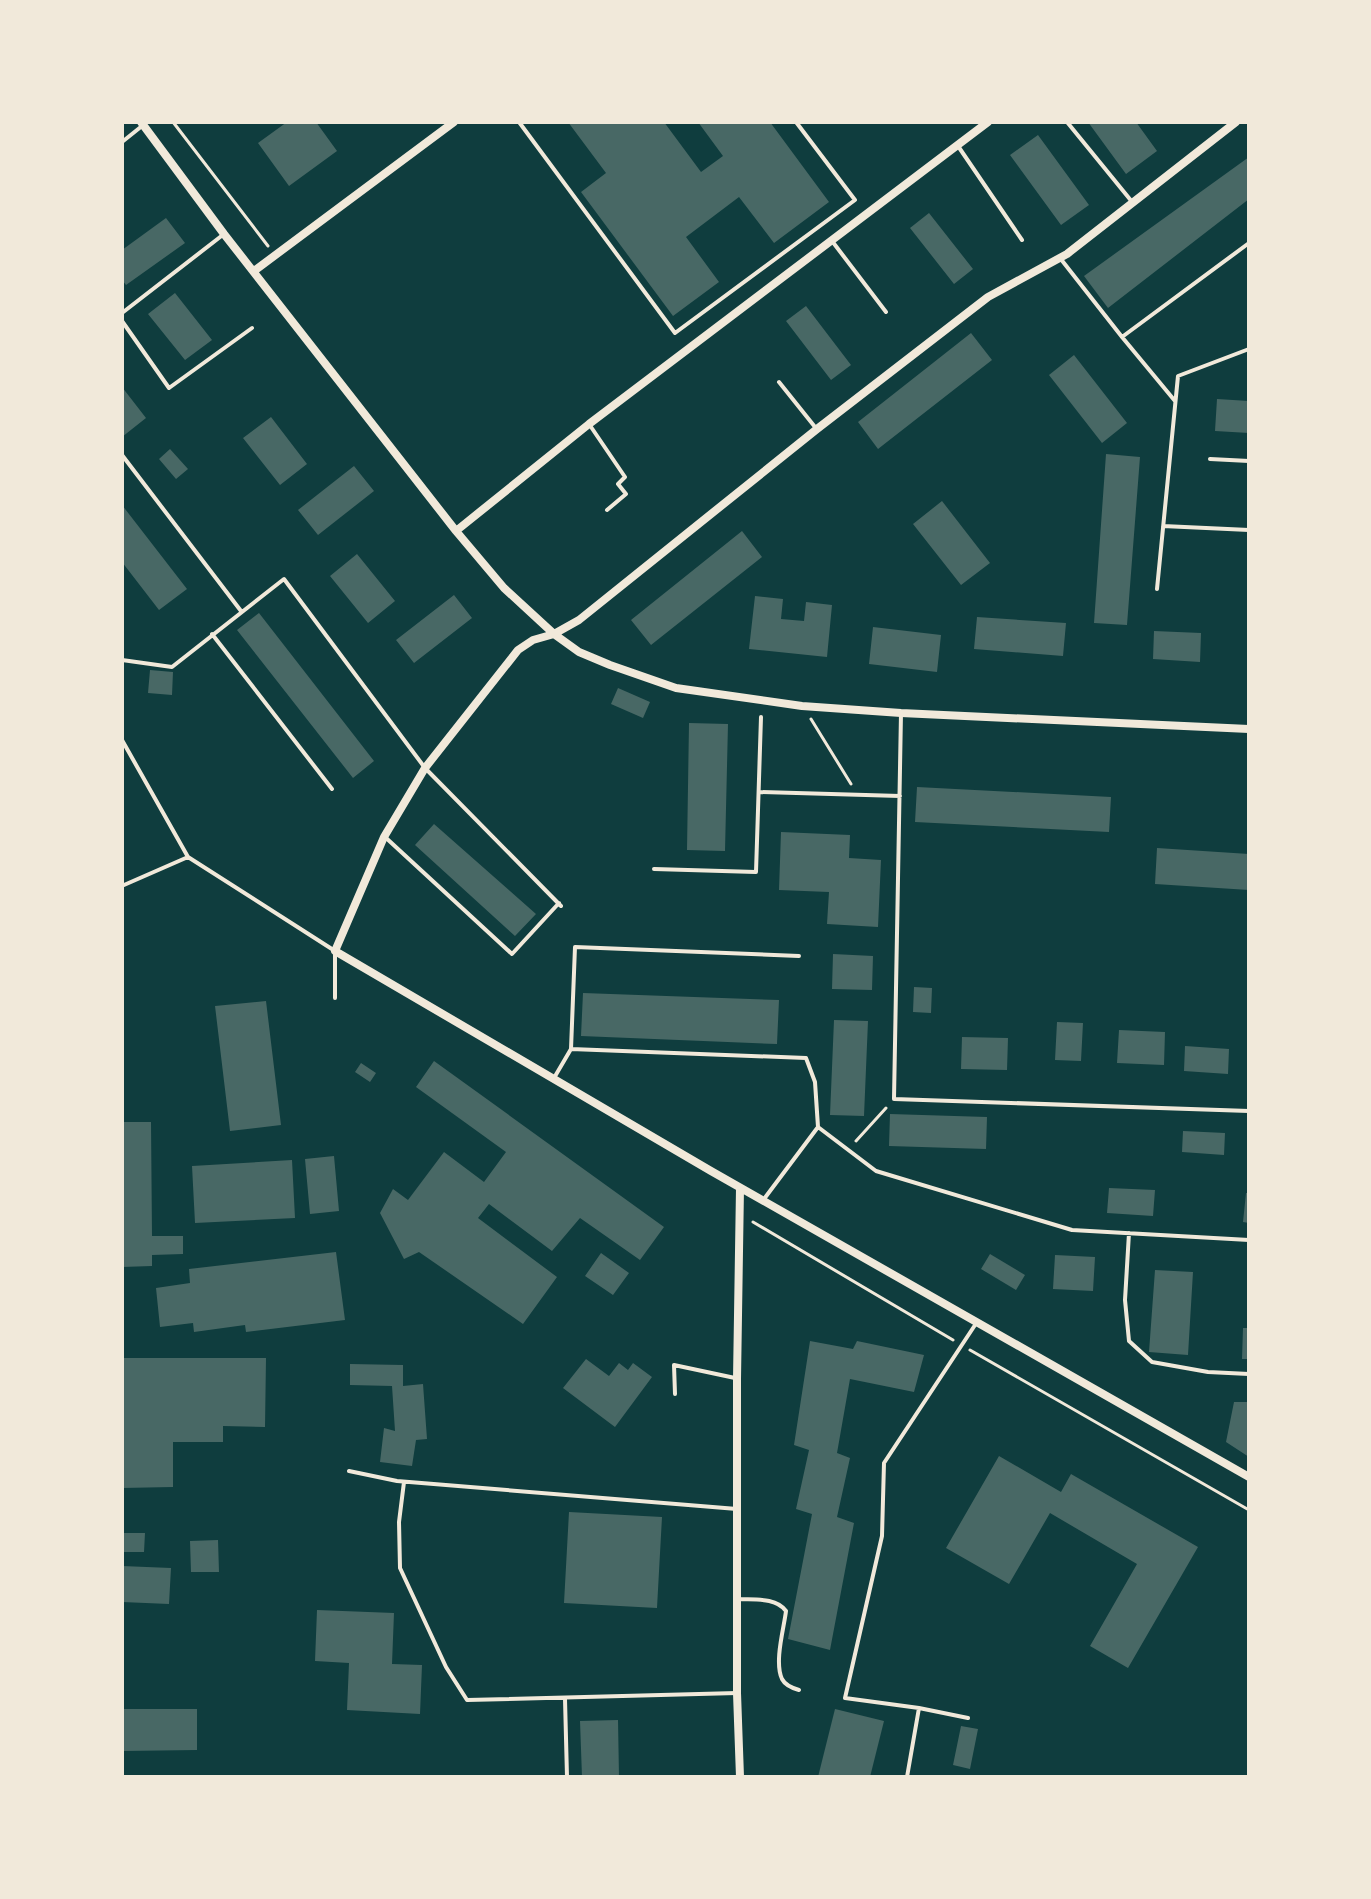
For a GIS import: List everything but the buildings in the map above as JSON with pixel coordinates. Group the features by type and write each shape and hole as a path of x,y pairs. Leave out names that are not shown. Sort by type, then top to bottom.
{"street":[{"path":"254,271 454,122"},
{"path":"456,531 589,424 988,122"},
{"path":"1236,122 1060,258 988,297 579,620 518,650 425,768 384,837 335,951 740,1188 1249,1477"},
{"path":"142,124 456,531 504,588 554,634 579,652 676,688 802,706 1249,729"},
{"path":"740,1188 737,1379 740,1777"}],"lane":[{"path":"519,122 675,333 855,200 796,122"},
{"path":"1067,122 1133,203"},
{"path":"122,142 142,124"},
{"path":"957,144 1022,240"},
{"path":"122,313 224,234"},
{"path":"831,240 886,312"},
{"path":"1122,337 1249,243"},
{"path":"1060,258 1175,401"},
{"path":"122,321 169,388 252,328"},
{"path":"1157,589 1178,376 1249,349"},
{"path":"779,382 817,429"},
{"path":"589,424 625,477 618,484 626,494 607,510"},
{"path":"122,455 241,611"},
{"path":"1210,459 1249,461"},
{"path":"1163,526 1249,530"},
{"path":"122,660 172,667 284,579 425,768 560,904 512,954 384,837"},
{"path":"212,634 332,789"},
{"path":"901,713 894,1099 1249,1111"},
{"path":"654,869 756,872 761,717"},
{"path":"122,740 188,857 335,951 335,998"},
{"path":"759,792 900,796"},
{"path":"124,885 188,857"},
{"path":"553,1079 571,1049 575,947 799,956"},
{"path":"571,1049 806,1058 815,1082 818,1127 764,1200"},
{"path":"818,1127 876,1171 1072,1230 1249,1240"},
{"path":"1129,1233 1125,1300 1129,1341 1152,1362 1208,1372 1249,1374"},
{"path":"968,1718 845,1698 882,1536 884,1463 977,1322"},
{"path":"675,1394 674,1365 737,1379"},
{"path":"349,1471 404,1482 737,1509"},
{"path":"404,1482 399,1522 400,1568 446,1667 467,1700 737,1693"},
{"path":"737,1599 771,1601 782,1605 786,1611 780,1664 782,1678 789,1687 799,1690"},
{"path":"565,1699 567,1777"},
{"path":"907,1777 919,1708"}],"path":[{"path":"173,122 275,255"},
{"path":"802,706 858,795"},
{"path":"848,1150 894,1099"},
{"path":"740,1213 961,1345 1249,1510"}]}
